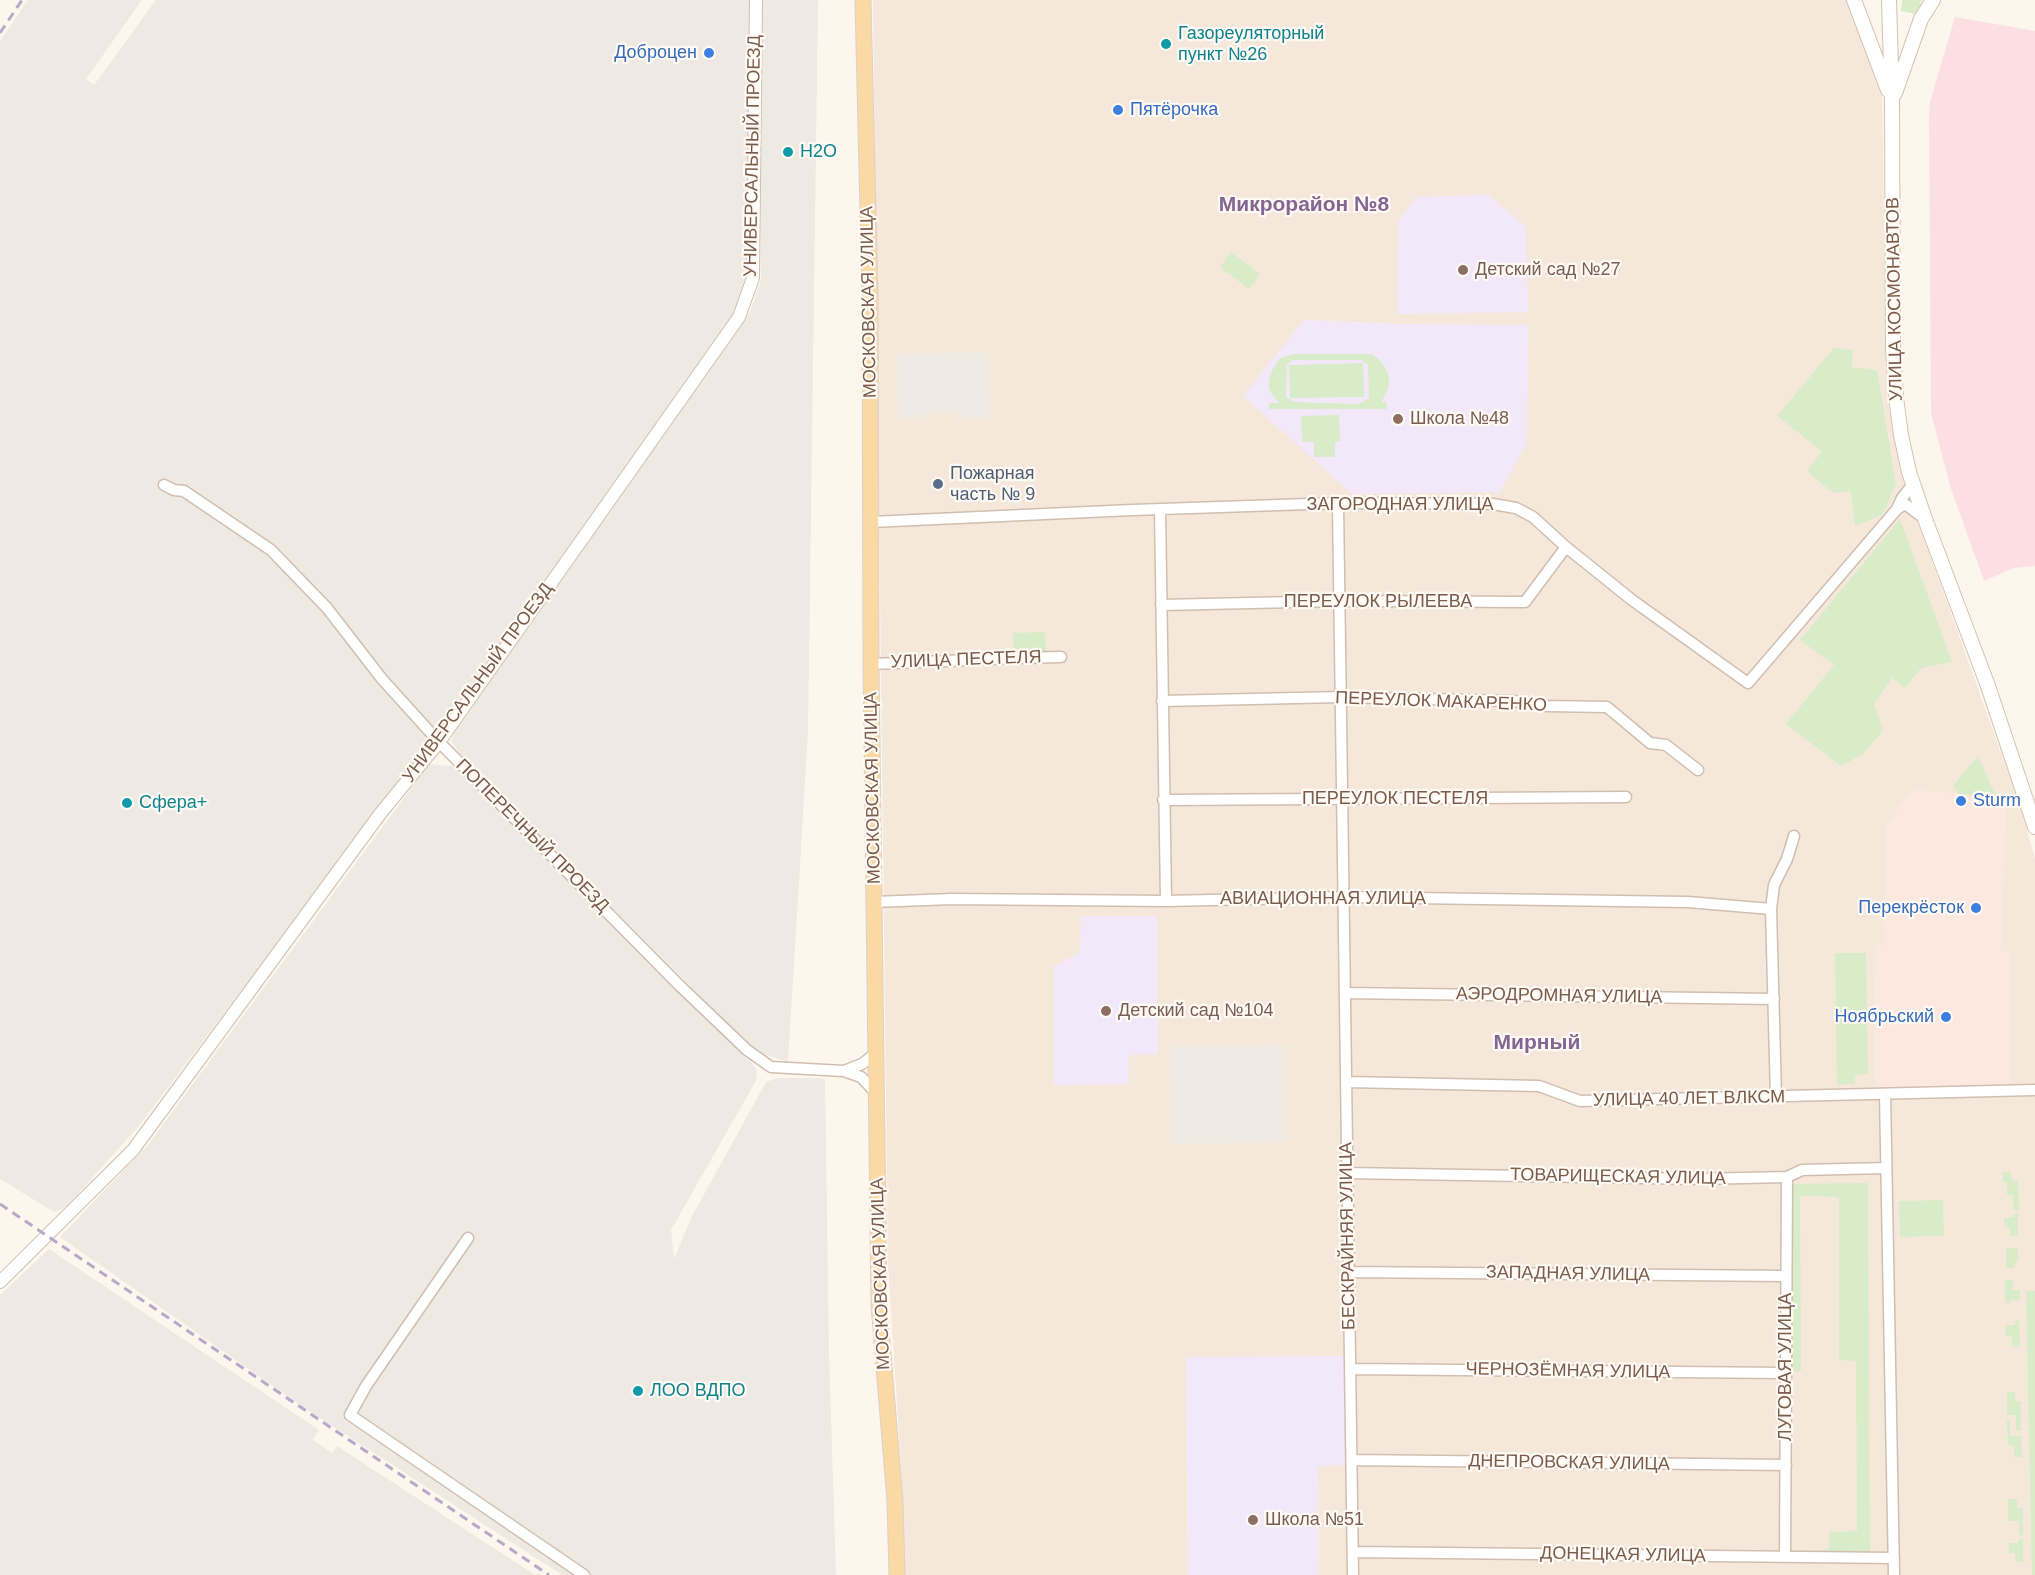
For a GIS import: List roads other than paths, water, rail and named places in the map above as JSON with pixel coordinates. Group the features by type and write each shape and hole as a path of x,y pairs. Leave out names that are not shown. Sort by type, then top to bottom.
{"main road":[{"name":"МОСКОВСКАЯ УЛИЦА","path":"863,0 870,298 871,664 879,1305 896,1501 897,1575"},
{"path":"1854,0 1892,100"},
{"name":"УЛИЦА КОСМОНАВТОВ","path":"1889,0 1892,100 1893,348 1901,435 1913,484 2033,808 2035,827"},
{"path":"1892,100 1921,19 1933,0"}],"street":[{"name":"УНИВЕРСАЛЬНЫЙ ПРОЕЗД","path":"0,1282 133,1150 380,814 439,742 739,317 753,278 756,0"},
{"name":"ЗАГОРОДНАЯ УЛИЦА","path":"871,522 1338,503 1493,504 1516,508 1533,517 1632,600 1748,683 1897,509 1913,484"},
{"name":"ПОПЕРЕЧНЫЙ ПРОЕЗД","path":"164,485 174,490 184,491 271,550 327,608 382,679 439,742 671,977 747,1050 771,1067 844,1071 861,1077 877,1094"},
{"name":"БЕСКРАЙНЯЯ УЛИЦА","path":"1338,503 1353,1575"},
{"path":"1897,509 1905,504 1925,519"},
{"path":"1161,509 1166,901"},
{"name":"ПЕРЕУЛОК РЫЛЕЕВА","path":"1161,605 1340,601 1525,602 1566,547"},
{"name":"УЛИЦА ПЕСТЕЛЯ","path":"871,664 1061,657"},
{"name":"ПЕРЕУЛОК МАКАРЕНКО","path":"1162,701 1341,697 1514,701 1547,705 1607,707 1650,743 1666,745 1698,770"},
{"name":"ПЕРЕУЛОК ПЕСТЕЛЯ","path":"1163,800 1626,797"},
{"path":"1776,1097 1772,909 1774,885 1787,859 1794,837"},
{"name":"АВИАЦИОННАЯ УЛИЦА","path":"874,902 952,899 1166,901 1344,897 1688,902 1772,909"},
{"name":"АЭРОДРОМНАЯ УЛИЦА","path":"1345,993 1774,999"},
{"path":"844,1071 862,1064 876,1053"},
{"name":"УЛИЦА 40 ЛЕТ ВЛКСМ","path":"1346,1082 1539,1086 1580,1101 2035,1090"},
{"path":"1885,1094 1894,1575"},
{"name":"ТОВАРИЩЕСКАЯ УЛИЦА","path":"1348,1173 1700,1179 1787,1177 1802,1170 1886,1168"},
{"name":"ЛУГОВАЯ УЛИЦА","path":"1785,1557 1787,1177"},
{"path":"468,1238 366,1386 350,1415 585,1575"},
{"name":"ЗАПАДНАЯ УЛИЦА","path":"1349,1272 1786,1276"},
{"name":"ЧЕРНОЗЁМНАЯ УЛИЦА","path":"1350,1369 1786,1373"},
{"name":"ДНЕПРОВСКАЯ УЛИЦА","path":"1352,1460 1786,1465"},
{"name":"ДОНЕЦКАЯ УЛИЦА","path":"1353,1552 1894,1558"}],"railway":[{"path":"0,33 22,0"},
{"path":"0,1204 549,1575"}],"place":[{"name":"Газореуляторный пункт №26","path":"1166,44"},
{"name":"Доброцен","path":"709,53"},
{"name":"Пятёрочка","path":"1118,110"},
{"name":"Н2О","path":"788,152"},
{"name":"Детский сад №27","path":"1463,270"},
{"name":"Школа №48","path":"1398,419"},
{"name":"Пожарная часть № 9","path":"938,484"},
{"name":"Sturm","path":"1961,801"},
{"name":"Сфера+","path":"127,803"},
{"name":"Перекрёсток","path":"1976,908"},
{"name":"Детский сад №104","path":"1106,1011"},
{"name":"Ноябрьский","path":"1946,1017"},
{"name":"ЛОО ВДПО","path":"638,1391"},
{"name":"Школа №51","path":"1253,1520"}],"district":[{"name":"Микрорайон №8","path":"1304,205"},
{"name":"Мирный","path":"1537,1043"}]}
